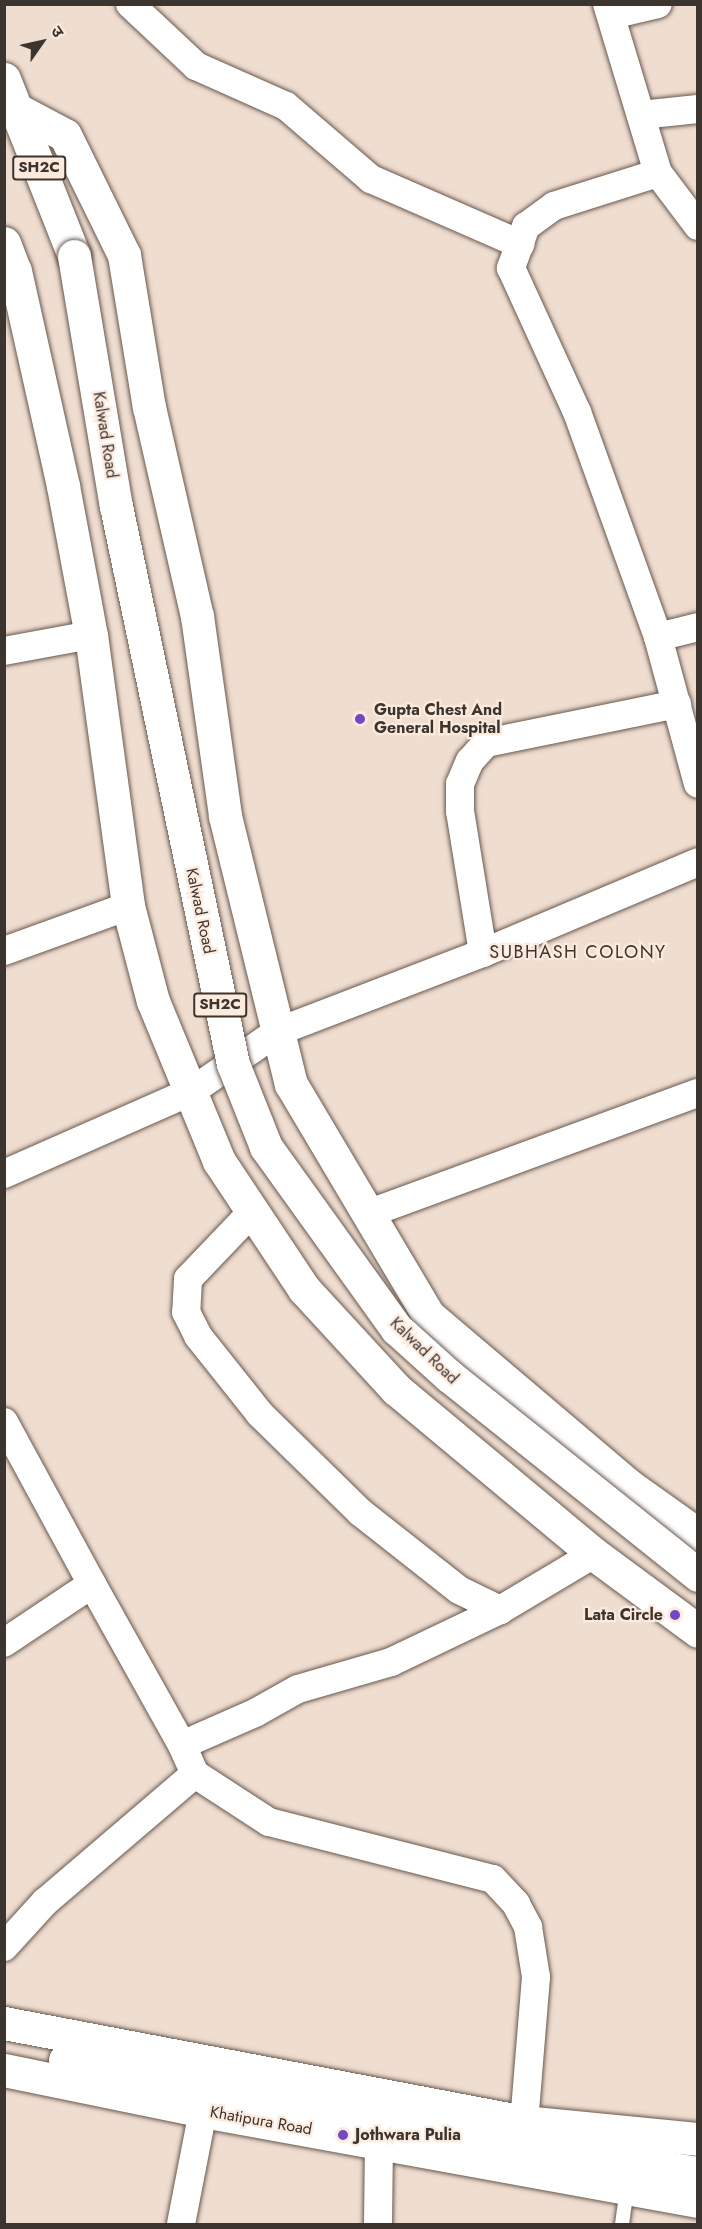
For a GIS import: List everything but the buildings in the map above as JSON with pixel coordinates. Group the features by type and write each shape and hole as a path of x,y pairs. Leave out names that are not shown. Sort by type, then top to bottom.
{"main road":[{"name":"Kalwad Road","path":"4,79 74,256 116,506 228,1042 233,1064 266,1147 397,1329 467,1391 698,1575"},
{"path":"16,109 65,135 124,255 150,407 197,615 225,816 291,1084 429,1316 628,1485 698,1535"},
{"path":"4,243 15,271 61,474 91,635 128,906 153,1001 219,1161 304,1289 397,1390 594,1554 698,1631"},
{"path":"4,2023 524,2122 698,2139"},
{"path":"4,2049 508,2143 697,2194"},
{"name":"Khatipura Road","path":"4,2070 379,2144 627,2188 697,2194"}],"street":[{"path":"130,4 196,66 286,106 371,179 520,244"},
{"path":"658,4 609,10 658,173 698,226"},
{"path":"641,115 698,109"},
{"path":"658,173 554,206 526,226 511,268 578,412 658,637 698,784"},
{"path":"658,637 698,627"},
{"path":"4,651 91,635"},
{"path":"483,953 460,811 460,784 470,761 486,743 677,704"},
{"path":"4,1174 192,1091 277,1032 483,953 698,862"},
{"path":"4,951 128,906"},
{"path":"367,1214 698,1094"},
{"path":"253,1212 188,1279 186,1312 198,1336 260,1414 360,1512 459,1590 500,1610"},
{"path":"4,1422 182,1745 195,1774 269,1822 493,1879 516,1904 528,1926 536,1977 524,2122"},
{"path":"182,1745 255,1713 298,1689 391,1662 500,1610 594,1554"},
{"path":"4,1643 92,1584"},
{"path":"4,1947 45,1902 195,1774"},
{"path":"181,2224 203,2111"},
{"path":"378,2224 379,2144"}],"lane":[{"path":"622,2224 627,2188"}],"place":[{"name":"Gupta Chest And General Hospital","path":"360,719"},
{"name":"Lata Circle","path":"675,1615"},
{"name":"Jothwara Pulia","path":"343,2135"}],"district":[{"name":"SUBHASH COLONY","path":"578,952"}]}
